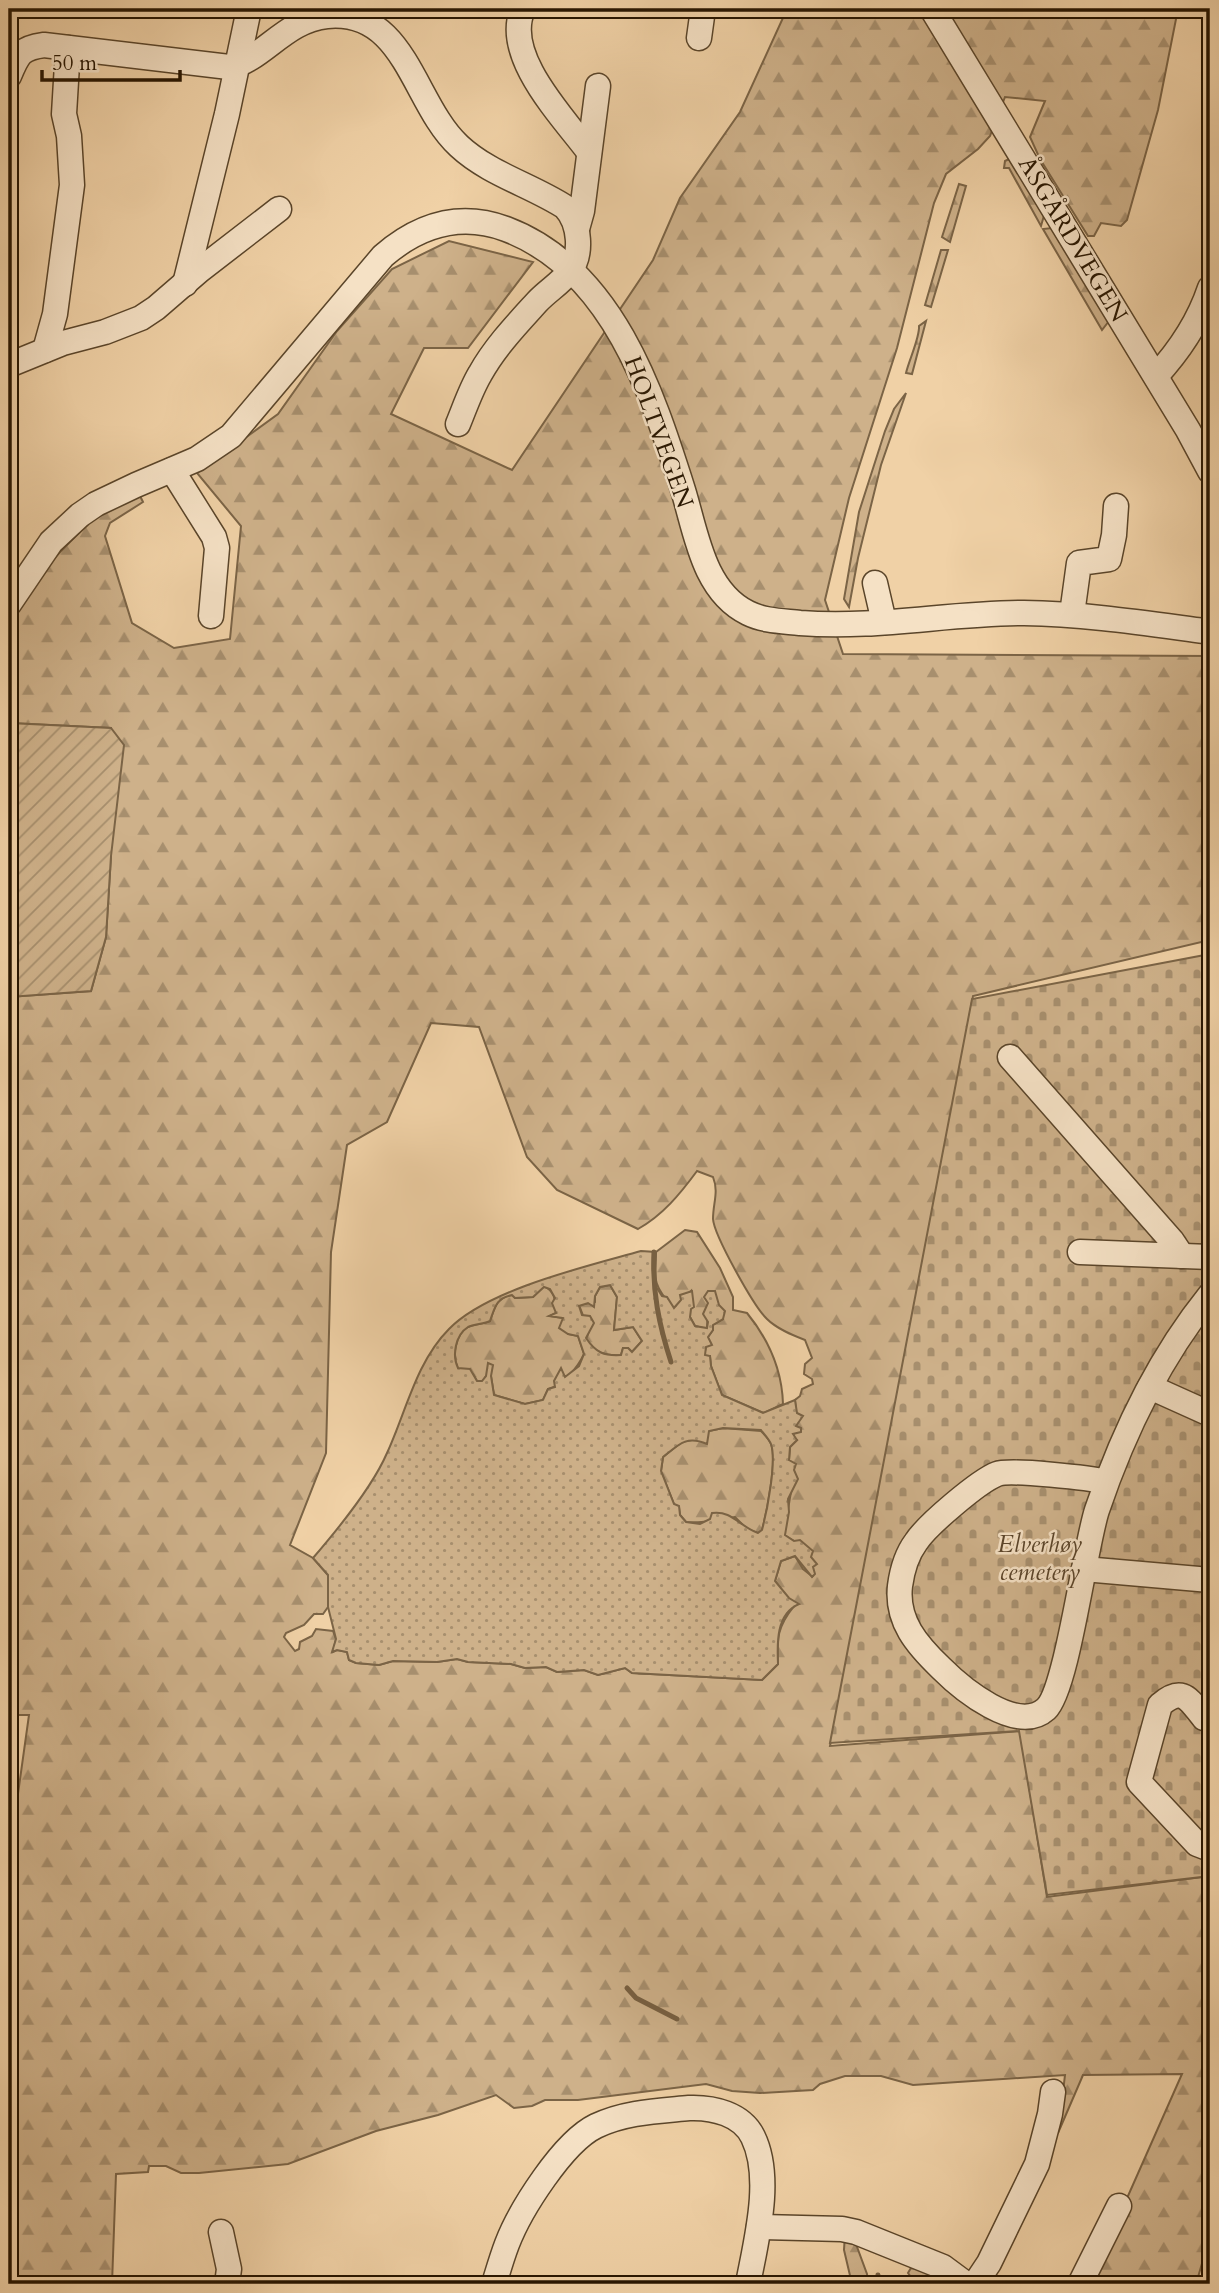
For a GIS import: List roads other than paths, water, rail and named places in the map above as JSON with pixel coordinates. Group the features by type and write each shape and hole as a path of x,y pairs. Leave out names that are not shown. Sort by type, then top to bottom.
{"street":[{"path":"185,284 249,9"},
{"path":"523,9 517,33 524,56 542,90 589,152"},
{"path":"699,38 703,9"},
{"name":"ÅSGÅRDVEGEN","path":"932,9 1156,376 1210,471"},
{"path":"9,76 19,55 25,49 44,45 229,67 238,65 281,35 313,18 341,15 362,19 382,32 393,44 437,121 458,145 484,165 565,207 578,229"},
{"path":"45,350 55,314 72,185 69,136 64,114 68,48"},
{"path":"458,424 479,374 506,336 550,288 570,272 578,240 598,86"},
{"path":"9,365 45,350 131,324 156,308 279,209"},
{"name":"HOLTVEGEN","path":"9,604 51,542 80,515 96,504 197,459 231,436 374,266 398,243 445,222 469,222 494,225 528,238 541,246 590,291 623,339 652,398 700,551 722,593 747,613 767,620 830,624 987,614 1072,614 1208,632"},
{"path":"1156,376 1169,362 1198,319 1210,288"},
{"path":"172,470 214,537 216,548 211,616"},
{"path":"1072,614 1080,563 1109,559 1116,506"},
{"path":"875,583 884,622"},
{"path":"1010,1057 1182,1255"},
{"path":"1080,1252 1210,1257"},
{"path":"1107,1482 1014,1473 996,1474 951,1508 915,1542 901,1579 899,1595 906,1628 920,1646 968,1693 999,1709 1025,1715 1037,1714 1050,1705 1059,1685 1091,1533 1107,1482 1150,1387 1176,1341 1210,1295"},
{"path":"1150,1387 1210,1413"},
{"path":"1084,1569 1210,1580"},
{"path":"1204,1718 1185,1696 1169,1697 1160,1705 1139,1782 1197,1844 1210,1849"},
{"path":"975,2284 989,2263 1037,2164 1053,2092"},
{"path":"494,2284 515,2226 542,2182 573,2142 595,2127 640,2113 707,2109 727,2114 743,2123 754,2138 761,2170 758,2227 748,2284"},
{"path":"1080,2284 1119,2206"},
{"path":"758,2227 842,2229 856,2232 943,2267 966,2284"},
{"path":"221,2232 229,2269 227,2284"}],"waterway":[{"path":"654,1252 657,1308 671,1362"},
{"path":"627,1988 636,1998 677,2019"},
{"path":"878,2275 879,2284"}],"park label":[{"name":"Elverhøy cemetery","path":"1040,1558"}]}
